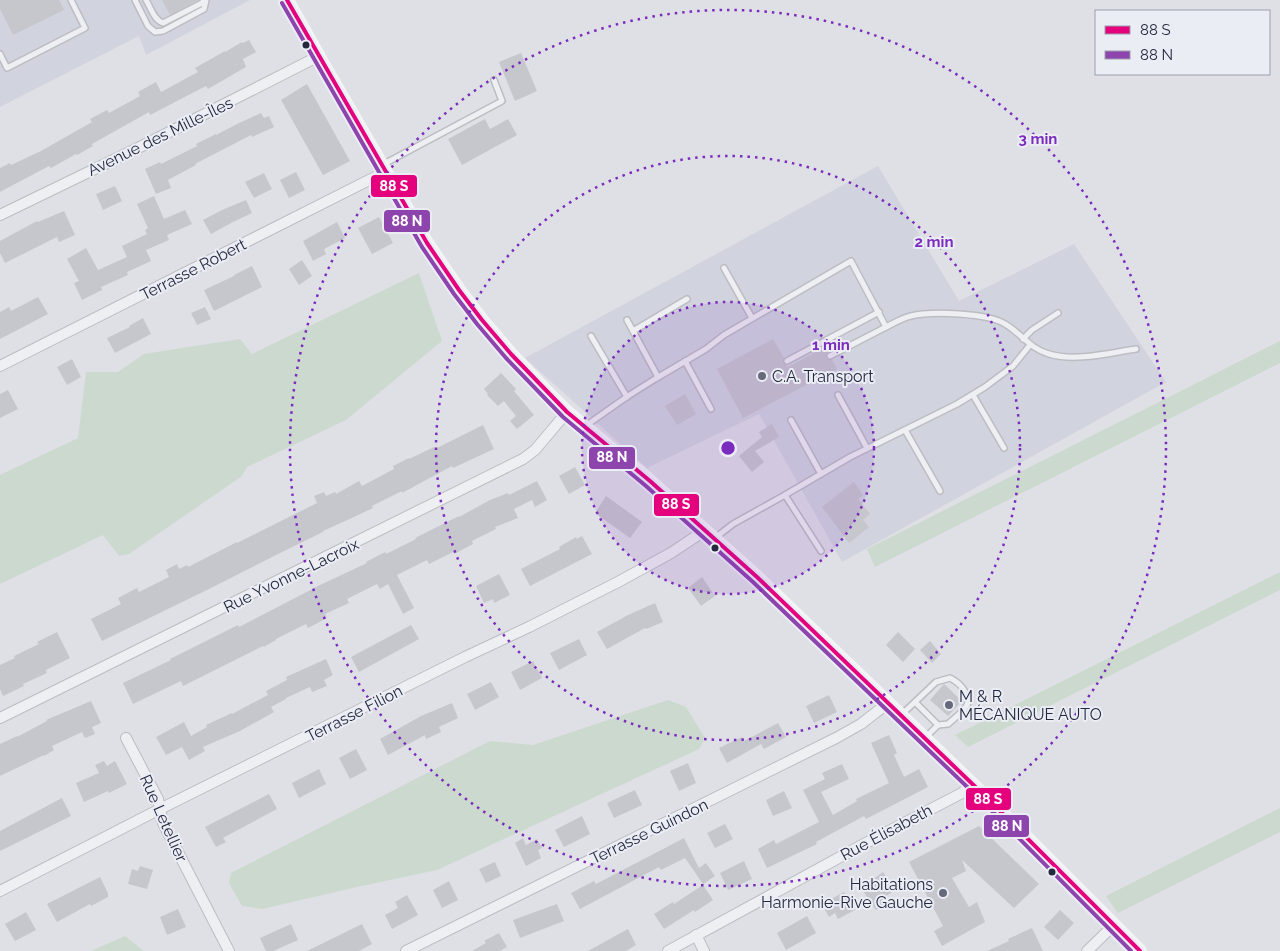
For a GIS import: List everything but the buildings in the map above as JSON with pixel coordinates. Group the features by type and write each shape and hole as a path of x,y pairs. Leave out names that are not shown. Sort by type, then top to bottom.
{"main road":[{"path":"288,0 318,56 427,244 463,296 511,354 568,412 644,476 758,577 972,784 1140,951"}],"street":[{"name":"Avenue des Mille-Îles","path":"0,215 318,56"},
{"name":"Terrasse Robert","path":"0,366 383,169"},
{"name":"Rue Yvonne-Lacroix","path":"0,718 523,459 536,450 568,412"},
{"name":"Terrasse Filion","path":"0,891 465,657 528,628 671,553 698,535 709,534"},
{"name":"Terrasse Guindon","path":"406,951 854,729 888,704"},
{"name":"Rue Letellier","path":"126,738 158,799 165,828 229,951"},
{"name":"Rue Élisabeth","path":"668,951 962,793 972,784"},
{"path":"1088,951 1114,925"},
{"path":"696,935 704,951"}],"lane":[{"path":"1,57 7,68 85,28 71,0"},
{"path":"135,0 148,26 155,32 163,31 204,9 205,0"},
{"path":"146,0 156,18 164,22 202,4 205,0"},
{"path":"383,169 502,101 494,80"},
{"path":"586,428 591,422 627,397 706,349 724,335 851,261 886,327"},
{"path":"724,268 752,318"},
{"path":"633,331 687,299"},
{"path":"788,361 879,312"},
{"path":"1023,339 1032,330 1058,313"},
{"path":"830,356 904,318 922,314 972,315 998,320 1030,345 1046,354 1061,357 1136,349"},
{"path":"627,320 658,377"},
{"path":"591,336 627,397"},
{"path":"709,534 733,524 867,448 973,394 1006,373 1030,345"},
{"path":"685,361 711,409"},
{"path":"973,394 1004,448"},
{"path":"838,395 867,448"},
{"path":"791,420 821,474"},
{"path":"905,430 940,491"},
{"path":"785,494 821,551"},
{"path":"901,716 936,682 950,678 958,683 967,696 968,703 964,710 948,724 938,725 924,738"},
{"path":"915,702 938,725"}],"shaded area":[{"path":"0,0 250,0 146,55 139,36 0,107"},
{"path":"878,166 959,301 1074,244 1166,382 842,562 759,414 647,468 525,358"},
{"path":"419,273 442,341 346,420 247,467 242,476 129,554 119,556 103,535 0,584 0,475 78,438 86,372 118,372 144,354 240,339 252,354"},
{"path":"1280,341 1280,363 875,567 867,549"},
{"path":"1280,572 1280,590 968,747 955,735"},
{"path":"668,700 686,707 705,738 699,749 437,870 262,909 242,906 229,883 231,873 490,741 533,745"},
{"path":"1280,808 1280,832 1118,913 1106,896"},
{"path":"125,936 144,951 91,951"}],"transit line":[{"path":"287,0 427,243 459,290 511,354 567,412 650,481 757,577 988,799 1140,951"},
{"path":"282,3 422,247 454,294 506,358 563,417 646,486 753,582 984,803 1131,951"}],"place":[{"name":"C.A. Transport","path":"762,376"},
{"name":"M & R MÉCANIQUE AUTO","path":"949,705"},
{"name":"Habitations Harmonie-Rive Gauche","path":"943,893"}]}
